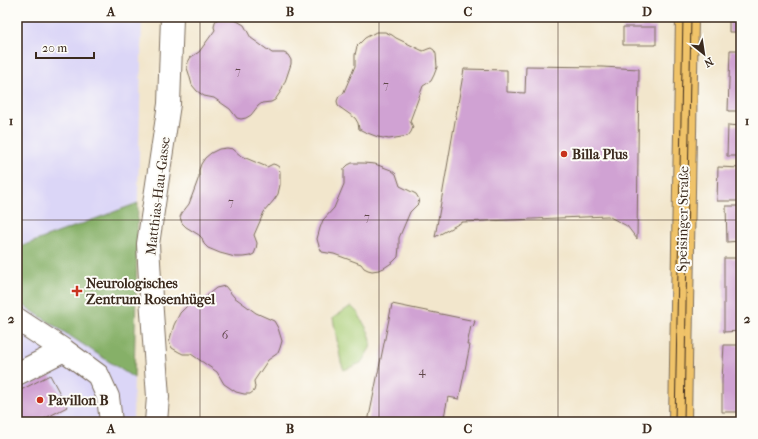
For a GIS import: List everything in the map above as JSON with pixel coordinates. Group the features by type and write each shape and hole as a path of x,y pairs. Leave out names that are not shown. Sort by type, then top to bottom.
{"main road":[{"name":"Speisinger Straße","path":"680,422 687,17"}],"lane":[{"name":"Matthias-Hau-Gasse","path":"156,422 158,397 148,244 170,104 172,17"},
{"path":"17,319 64,350 98,375 108,397 111,422"},
{"path":"17,374 64,350"}],"shaded area":[{"name":"Neurologisches Zentrum Rosenhügel","path":"17,17 142,17 133,422 17,422"}],"green space":[{"path":"138,203 134,378 17,301 17,248"},
{"path":"351,306 358,313 369,333 371,341 370,348 361,363 344,370 341,362 333,318"}],"building":[{"path":"729,17 741,17 741,32 729,32"},
{"path":"219,18 230,19 244,25 251,38 272,53 284,53 288,55 291,60 286,79 275,100 262,103 251,115 246,118 237,118 230,109 214,98 204,96 197,91 192,85 187,68 191,57 199,52 215,30 215,22"},
{"path":"623,27 656,27 656,45 623,45"},
{"path":"376,32 385,32 423,51 431,48 436,54 437,67 431,81 423,86 410,121 413,127 408,136 389,139 365,132 359,129 355,118 338,106 337,101 339,96 343,94 355,66 357,46 365,38"},
{"path":"730,50 741,50 741,111 728,111"},
{"path":"526,66 639,69 637,239 627,226 608,216 462,222 435,237 464,69 507,70 507,92 525,93"},
{"path":"728,125 741,126 741,156 727,156"},
{"path":"219,149 233,149 241,156 267,167 273,164 279,167 280,185 278,194 264,212 254,235 257,243 256,249 254,254 250,256 235,257 208,248 199,235 182,223 180,217 189,204 199,177 201,164 205,158"},
{"path":"352,163 375,164 391,170 396,174 400,186 416,194 419,199 418,204 410,212 399,238 398,257 393,262 379,270 368,270 361,264 334,254 322,252 317,239 323,220 334,208 344,184 344,169"},
{"path":"718,167 741,168 741,201 717,201"},
{"path":"726,206 741,206 741,241 727,242"},
{"path":"724,258 741,258 741,331 724,332"},
{"path":"225,286 234,297 256,313 274,321 282,341 278,353 268,360 254,381 254,391 250,394 236,392 224,384 217,372 191,354 183,354 172,348 169,342 174,325 180,313 188,305 202,301 216,288"},
{"path":"392,304 475,321 473,327 471,326 467,345 470,345 459,399 448,397 443,422 368,422"},
{"path":"724,345 741,345 741,412 722,412"},
{"name":"Pavillon B","path":"50,375 67,407 38,422 17,422 17,392"}],"tram line":[{"path":"675,422 683,17"},
{"path":"684,422 691,17"}],"place":[{"name":"Billa Plus","path":"564,154"},
{"name":"Neurologisches Zentrum Rosenhügel","path":"77,291"},
{"name":"Pavillon B","path":"40,400"}]}
